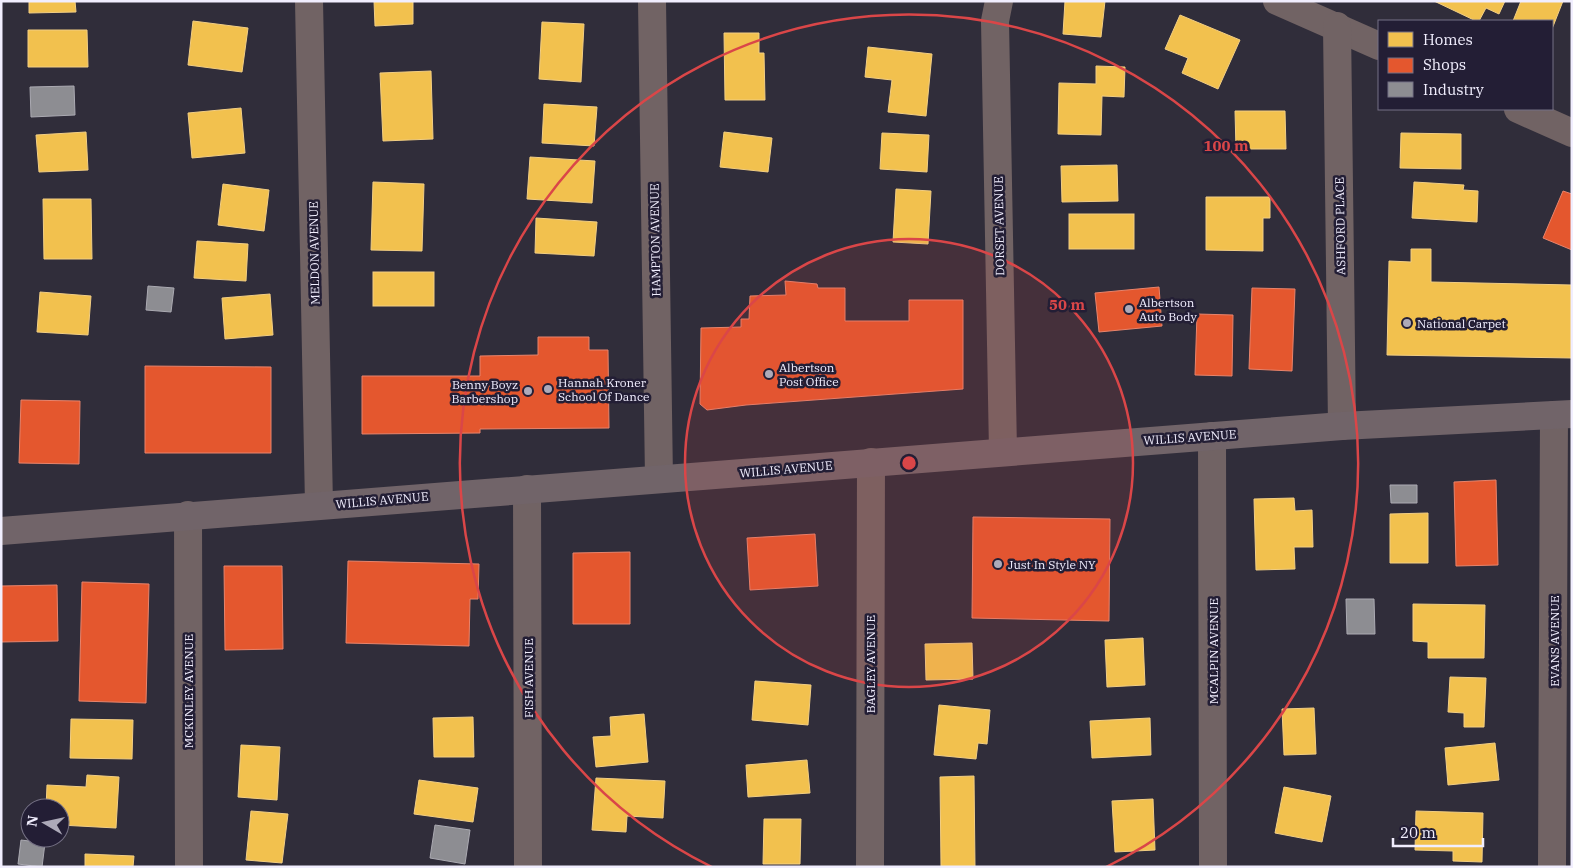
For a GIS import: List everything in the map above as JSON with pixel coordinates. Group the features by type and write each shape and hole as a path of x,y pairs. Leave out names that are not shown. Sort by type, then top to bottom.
{"main road":[{"name":"WILLIS AVENUE","path":"1,531 1342,426 1563,415"}],"street":[{"name":"MELDON AVENUE","path":"310,1 319,505"},
{"name":"HAMPTON AVENUE","path":"652,1 659,479"},
{"name":"DORSET AVENUE","path":"998,1 995,21 1003,452"},
{"path":"1277,1 1378,46"},
{"name":"ASHFORD PLACE","path":"1337,26 1342,426"},
{"path":"1520,110 1572,133"},
{"name":"EVANS AVENUE","path":"1552,867 1563,415"},
{"name":"MCALPIN AVENUE","path":"1212,436 1213,867"},
{"name":"BAGLEY AVENUE","path":"870,867 871,462"},
{"name":"FISH AVENUE","path":"527,489 528,867"},
{"name":"MCKINLEY AVENUE","path":"188,515 189,867"}],"building: Homes":[{"path":"29,1 75,1 76,12 29,13"},
{"path":"374,1 413,1 413,24 375,26"},
{"path":"1065,1 1105,1 1101,37 1063,34"},
{"path":"1434,1 1505,1 1499,14 1486,8 1480,20 1474,20"},
{"path":"1521,1 1563,1 1553,26 1553,20 1513,20"},
{"path":"1180,15 1240,40 1218,89 1182,73 1188,58 1165,49"},
{"path":"193,21 248,28 242,72 188,65"},
{"path":"542,22 584,24 581,82 539,79"},
{"path":"28,30 87,30 88,67 28,67"},
{"path":"724,33 759,33 759,53 764,53 765,100 725,100"},
{"path":"868,47 932,54 926,116 888,112 892,80 865,77"},
{"path":"1096,66 1125,67 1124,97 1102,96 1101,135 1058,134 1059,83 1096,84"},
{"path":"431,71 433,139 383,141 380,73"},
{"path":"544,104 597,107 594,146 542,143"},
{"path":"241,108 245,153 192,158 188,113"},
{"path":"1235,111 1285,111 1286,149 1236,149"},
{"path":"86,132 88,170 39,172 36,135"},
{"path":"724,132 772,138 768,172 720,167"},
{"path":"882,133 929,135 927,172 880,169"},
{"path":"1401,133 1461,134 1461,169 1400,168"},
{"path":"530,157 595,161 592,203 527,199"},
{"path":"1117,165 1118,201 1062,202 1061,166"},
{"path":"373,182 424,184 422,251 371,250"},
{"path":"1414,182 1464,185 1463,190 1478,191 1477,222 1412,218"},
{"path":"223,184 269,190 264,231 218,225"},
{"path":"896,189 931,191 928,244 893,242"},
{"path":"1206,197 1270,197 1270,218 1263,218 1263,251 1206,250"},
{"path":"43,199 91,199 92,259 44,259"},
{"path":"1069,214 1134,214 1134,249 1069,249"},
{"path":"536,218 597,222 594,256 535,253"},
{"path":"197,241 248,244 246,281 194,278"},
{"path":"1411,249 1431,249 1431,282 1572,285 1572,358 1387,355 1389,261 1411,262"},
{"path":"373,272 434,272 434,306 373,306"},
{"path":"40,292 91,296 88,335 37,332"},
{"path":"270,294 273,335 225,339 222,298"},
{"path":"1294,498 1295,511 1312,510 1313,547 1294,547 1295,569 1256,570 1254,499"},
{"path":"1428,513 1428,563 1390,563 1390,514"},
{"path":"1413,604 1485,605 1484,658 1428,658 1428,642 1413,641"},
{"path":"1143,638 1145,685 1107,687 1105,640"},
{"path":"972,643 973,679 926,680 925,644"},
{"path":"1450,677 1486,678 1484,727 1464,727 1464,713 1448,712"},
{"path":"755,681 811,685 808,725 752,720"},
{"path":"939,705 990,710 987,744 978,743 976,759 934,755"},
{"path":"1314,708 1316,754 1284,755 1282,709"},
{"path":"644,714 648,762 596,767 593,737 611,736 610,717"},
{"path":"473,717 474,757 434,757 433,718"},
{"path":"1150,718 1151,755 1092,758 1090,721"},
{"path":"71,719 133,720 132,759 70,758"},
{"path":"1495,743 1499,780 1448,785 1445,748"},
{"path":"241,745 280,747 277,800 238,797"},
{"path":"807,760 810,793 748,797 746,765"},
{"path":"87,775 119,777 116,828 70,826 70,798 46,798 47,785 86,787"},
{"path":"974,776 975,867 941,867 940,777"},
{"path":"596,778 665,781 663,818 627,816 626,832 592,830"},
{"path":"419,780 478,788 473,822 414,814"},
{"path":"1284,787 1331,796 1322,842 1275,833"},
{"path":"1153,799 1155,850 1115,852 1112,801"},
{"path":"251,811 288,814 282,863 246,860"},
{"path":"1416,811 1483,813 1482,862 1453,861 1453,851 1415,850"},
{"path":"764,819 801,819 800,864 763,864"},
{"path":"85,854 134,856 133,867 85,867"}],"building: Shops":[{"path":"1563,191 1572,194 1572,250 1543,238"},
{"path":"785,281 817,284 818,288 845,288 845,321 909,321 909,300 963,300 963,389 746,405 707,410 700,404 701,328 741,327 741,319 749,319 750,296 786,295"},
{"name":"Albertson Auto Body","path":"1159,287 1162,326 1099,332 1095,293"},
{"path":"1252,288 1295,289 1292,371 1249,369"},
{"path":"1197,314 1233,315 1232,376 1195,375"},
{"path":"538,337 589,337 589,350 608,350 609,428 480,429 480,433 362,434 362,376 480,376 480,356 538,355"},
{"path":"145,366 271,367 271,453 145,453"},
{"path":"21,400 80,401 79,464 19,463"},
{"path":"1496,480 1498,565 1456,566 1454,482"},
{"path":"973,517 1110,519 1109,621 972,618"},
{"path":"815,534 818,586 750,590 747,538"},
{"path":"630,552 630,624 573,624 573,553"},
{"path":"348,561 479,564 478,599 470,599 469,646 346,643"},
{"path":"224,566 282,566 283,649 225,650"},
{"path":"82,582 149,584 146,703 79,701"},
{"path":"57,585 58,641 1,642 1,586"}],"building: Industry":[{"path":"74,86 75,115 31,117 30,87"},
{"path":"148,286 174,288 171,312 146,310"},
{"path":"1390,485 1417,485 1417,503 1391,503"},
{"path":"1346,599 1374,599 1375,634 1347,634"},
{"path":"435,825 470,830 465,864 430,858"},
{"path":"20,848 44,848 42,867 18,864"}],"place":[{"name":"Albertson Auto Body","path":"1129,309"},
{"name":"National Carpet","path":"1407,323"},
{"name":"Albertson Post Office","path":"769,374"},
{"name":"Hannah Kroner School Of Dance","path":"548,389"},
{"name":"Benny Boyz Barbershop","path":"528,391"},
{"name":"Just In Style NY","path":"998,564"}]}
